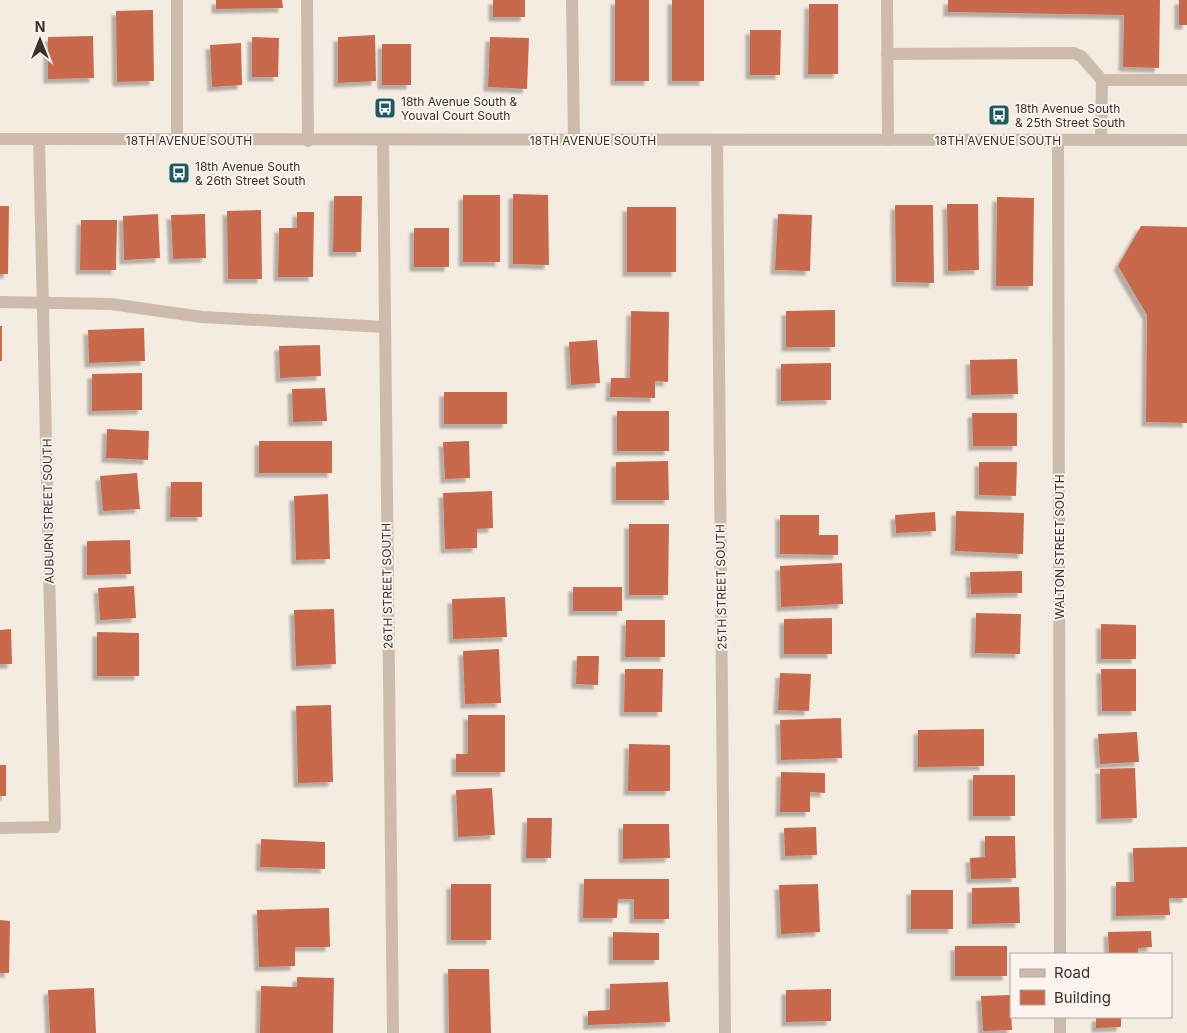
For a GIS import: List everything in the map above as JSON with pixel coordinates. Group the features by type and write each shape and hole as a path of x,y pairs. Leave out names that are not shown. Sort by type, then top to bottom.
{"street":[{"path":"177,0 177,140"},
{"path":"307,0 308,141"},
{"path":"572,0 574,140"},
{"path":"887,0 888,140"},
{"path":"887,54 1074,53 1081,56 1102,80 1101,140"},
{"path":"1102,80 1187,80"},
{"name":"18TH AVENUE SOUTH","path":"0,139 308,141 1187,140"},
{"name":"AUBURN STREET SOUTH","path":"0,828 56,827 39,139"},
{"name":"26TH STREET SOUTH","path":"383,140 393,1033"},
{"name":"WALTON STREET SOUTH","path":"1058,140 1060,953"},
{"name":"25TH STREET SOUTH","path":"717,141 725,1033"},
{"path":"0,302 111,304 202,317 384,327"},
{"path":"1060,1018 1060,1033"}],"building":[{"path":"216,0 282,0 283,8 216,9"},
{"path":"493,0 525,0 525,17 493,17"},
{"path":"615,0 649,0 649,81 615,81"},
{"path":"672,0 704,0 704,81 672,81"},
{"path":"948,0 1160,0 1159,68 1123,67 1124,15 948,12"},
{"path":"1179,0 1187,0 1187,25 1179,25"},
{"path":"809,4 838,4 838,74 808,74"},
{"path":"153,10 154,81 117,82 116,11"},
{"path":"750,30 781,30 780,75 750,75"},
{"path":"375,35 376,81 338,83 338,37"},
{"path":"93,36 94,78 48,79 48,37"},
{"path":"252,37 279,38 278,77 252,77"},
{"path":"490,37 529,38 527,89 488,87"},
{"path":"241,43 242,85 212,87 210,45"},
{"path":"382,44 411,44 411,85 382,85"},
{"path":"513,194 548,195 549,265 513,264"},
{"path":"463,195 500,195 500,262 463,262"},
{"path":"334,196 362,196 361,252 333,252"},
{"path":"997,197 1034,198 1033,286 996,286"},
{"path":"947,204 978,204 979,270 948,271"},
{"path":"895,205 933,205 934,283 896,282"},
{"path":"0,206 9,206 8,274 0,274"},
{"path":"627,207 676,207 676,272 627,272"},
{"path":"261,210 262,279 228,279 227,211"},
{"path":"297,212 314,212 313,277 278,277 279,228 297,228"},
{"path":"158,214 160,258 124,260 123,216"},
{"path":"205,214 206,258 173,259 171,215"},
{"path":"778,214 812,215 810,271 775,270"},
{"path":"81,220 117,220 116,270 80,270"},
{"path":"1141,226 1187,227 1187,423 1146,422 1147,315 1118,266"},
{"path":"414,228 449,228 449,267 414,267"},
{"path":"835,310 835,347 786,347 786,311"},
{"path":"631,311 669,312 668,382 655,381 655,398 610,397 611,378 630,378"},
{"path":"0,326 2,326 2,361 0,361"},
{"path":"144,328 145,361 89,363 88,330"},
{"path":"597,340 600,383 571,385 569,342"},
{"path":"320,345 321,376 280,378 279,346"},
{"path":"1017,359 1018,394 971,395 970,360"},
{"path":"831,363 831,400 781,401 781,364"},
{"path":"142,373 142,410 92,411 92,374"},
{"path":"325,388 327,421 293,422 292,389"},
{"path":"444,392 507,392 507,424 444,424"},
{"path":"617,411 669,411 669,451 617,451"},
{"path":"972,413 1017,413 1017,446 973,446"},
{"path":"107,429 149,431 148,460 106,458"},
{"path":"259,441 332,441 332,473 259,473"},
{"path":"469,441 470,478 445,479 443,442"},
{"path":"668,461 669,500 616,500 616,462"},
{"path":"979,462 1017,462 1016,496 979,495"},
{"path":"137,473 140,509 103,511 100,476"},
{"path":"171,482 202,482 202,517 170,517"},
{"path":"492,491 493,528 477,529 477,548 445,549 443,493"},
{"path":"328,494 330,559 296,560 294,496"},
{"path":"956,511 1024,513 1023,554 955,551"},
{"path":"935,512 936,531 896,533 895,515"},
{"path":"780,515 819,515 819,535 838,535 838,555 780,554"},
{"path":"629,524 669,524 668,595 629,595"},
{"path":"130,540 131,574 87,575 87,541"},
{"path":"842,563 843,604 781,607 780,566"},
{"path":"1022,571 1022,593 971,594 970,572"},
{"path":"134,586 136,618 100,620 98,588"},
{"path":"573,587 622,587 622,611 573,611"},
{"path":"505,597 507,637 453,639 452,599"},
{"path":"334,609 336,664 296,666 294,610"},
{"path":"976,613 1021,614 1020,654 975,653"},
{"path":"832,618 832,654 784,654 784,619"},
{"path":"626,620 665,620 665,657 625,657"},
{"path":"1101,624 1136,625 1136,659 1101,659"},
{"path":"11,629 12,664 0,664 0,630"},
{"path":"97,632 139,633 139,676 97,676"},
{"path":"499,649 501,703 465,704 463,651"},
{"path":"577,656 599,656 598,685 576,684"},
{"path":"625,669 663,669 662,712 624,712"},
{"path":"1101,669 1136,669 1136,711 1102,711"},
{"path":"780,673 811,674 809,711 778,710"},
{"path":"331,705 333,782 298,783 296,706"},
{"path":"468,715 505,715 505,772 456,772 456,754 468,754"},
{"path":"841,718 842,758 781,760 780,720"},
{"path":"984,729 984,766 918,767 918,730"},
{"path":"1137,732 1139,762 1100,764 1098,734"},
{"path":"629,744 670,745 670,791 628,791"},
{"path":"0,765 6,765 6,796 0,796"},
{"path":"1135,768 1137,818 1101,819 1100,769"},
{"path":"781,772 825,773 825,793 810,792 810,812 780,812"},
{"path":"973,775 1015,775 1015,816 973,816"},
{"path":"492,788 495,835 458,837 456,790"},
{"path":"527,818 552,818 551,858 526,858"},
{"path":"623,824 669,824 670,858 623,859"},
{"path":"816,827 817,855 785,856 784,828"},
{"path":"985,836 1015,836 1016,878 971,879 970,858 985,857"},
{"path":"261,839 325,842 325,869 260,867"},
{"path":"1187,847 1187,898 1169,898 1170,915 1116,916 1116,882 1134,882 1133,848"},
{"path":"584,879 669,879 669,919 634,919 634,899 618,899 617,918 583,918"},
{"path":"451,884 491,884 491,940 451,940"},
{"path":"818,884 820,932 781,934 779,885"},
{"path":"1019,887 1020,923 972,924 972,888"},
{"path":"911,890 953,890 953,929 911,929"},
{"path":"329,908 330,947 295,947 295,966 259,967 257,910"},
{"path":"0,920 10,921 9,973 0,973"},
{"path":"1151,931 1152,947 1138,948 1138,953 1109,953 1108,932"},
{"path":"613,932 659,933 659,960 613,960"},
{"path":"955,946 1007,946 1007,976 955,976"},
{"path":"448,969 489,969 491,1033 449,1033"},
{"path":"297,977 334,978 333,1033 260,1033 261,986 297,987"},
{"path":"668,982 670,1022 588,1025 588,1011 610,1010 610,984"},
{"path":"94,988 96,1033 50,1033 48,990"},
{"path":"831,989 831,1021 786,1022 786,990"},
{"path":"1010,995 1012,1030 983,1031 981,996"},
{"path":"1096,1018 1121,1018 1121,1027 1096,1028"}],"place":[{"name":"18th Avenue South & Youval Court South","path":"385,108"},
{"name":"18th Avenue South & 25th Street South","path":"999,115"},
{"name":"18th Avenue South & 26th Street South","path":"179,173"}]}
